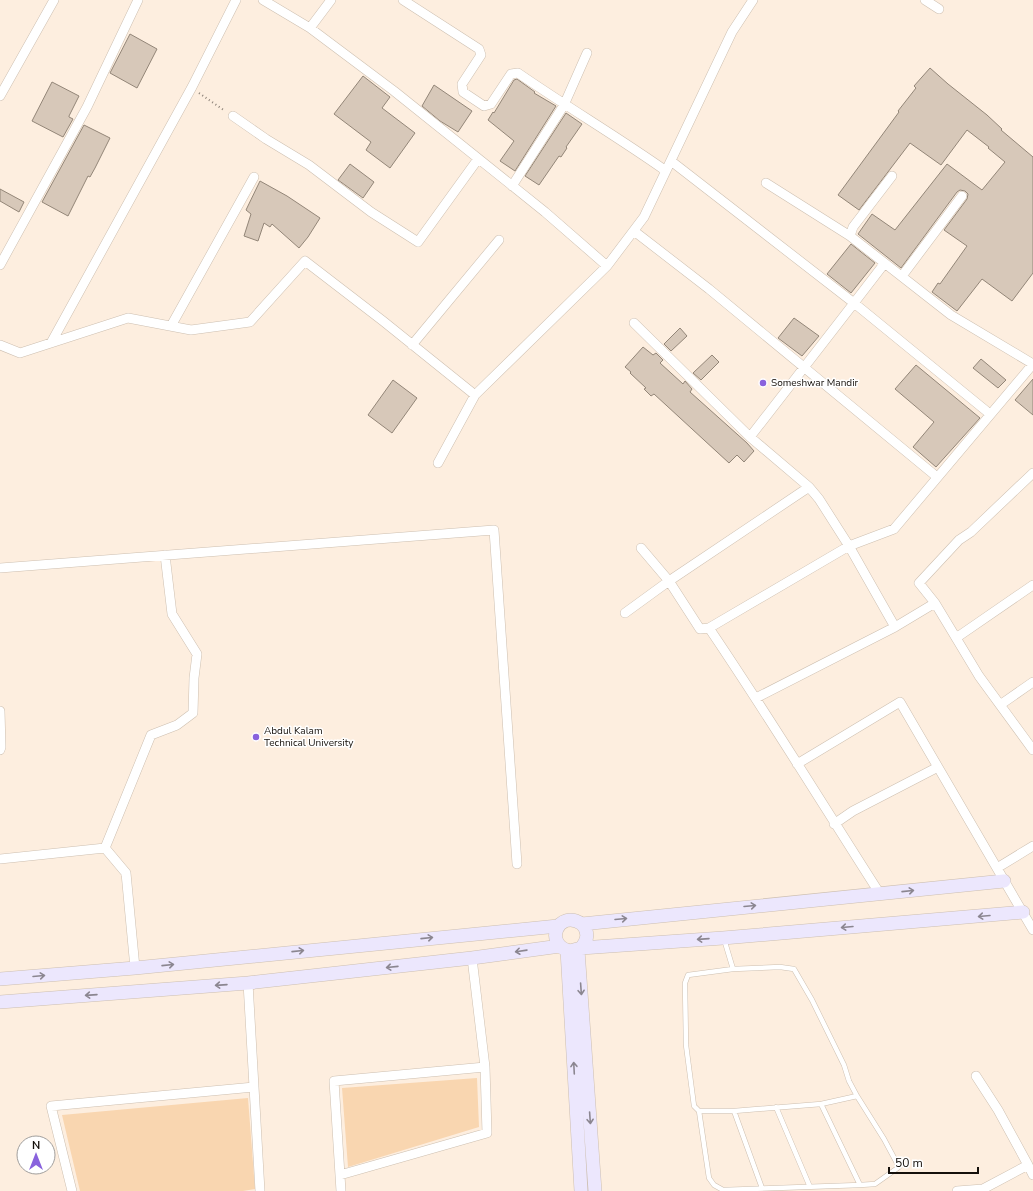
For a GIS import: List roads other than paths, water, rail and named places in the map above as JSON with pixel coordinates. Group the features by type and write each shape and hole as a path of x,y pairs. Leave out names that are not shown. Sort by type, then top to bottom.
{"street":[{"path":"0,96 54,0"},
{"path":"0,265 87,107 138,0"},
{"path":"51,343 192,87 236,0"},
{"path":"263,0 310,28 394,91 545,212 608,266"},
{"path":"310,28 331,0"},
{"path":"403,0 479,49 480,56 462,84 463,92 484,106 491,104 512,74 518,73 564,105 627,143 666,171"},
{"path":"438,463 475,395 608,266 644,217 732,32 753,0"},
{"path":"925,0 939,9"},
{"path":"512,186 564,105 587,53"},
{"path":"233,116 309,165 371,212 418,242 478,159"},
{"path":"671,161 854,303 990,414"},
{"path":"850,236 853,227 892,176"},
{"path":"171,326 254,177"},
{"path":"641,548 669,581 700,629 709,628 849,546 894,529 1033,364 951,315 850,236 766,183"},
{"path":"902,276 962,196"},
{"path":"634,231 709,289 937,477"},
{"path":"412,345 499,240"},
{"path":"0,345 20,352 128,318 191,330 250,322 305,261 475,395"},
{"path":"750,437 805,368 884,264"},
{"path":"634,323 750,437 809,487 819,499 849,546 895,627"},
{"path":"1033,473 971,532 959,540 919,583 935,603 979,676 1033,750"},
{"path":"625,613 669,581 809,487"},
{"path":"0,568 494,530 517,864"},
{"path":"105,848 151,735 177,725 193,713 194,678 198,654 172,614 165,555"},
{"path":"956,638 1033,585"},
{"path":"756,698 895,627 935,603"},
{"path":"709,628 756,698 834,824 880,894"},
{"path":"1000,705 1033,682"},
{"path":"797,764 900,702 1033,930"},
{"path":"0,711 0,750"},
{"path":"834,824 853,811 938,767"},
{"path":"997,868 1033,846"},
{"path":"0,859 105,848"},
{"path":"105,848 126,873 135,968"},
{"path":"582,924 1004,881"},
{"path":"0,1002 248,983 472,958 1023,912"},
{"path":"0,979 135,968 558,926 567,920 573,919 582,924 587,933 587,939 571,949"},
{"path":"558,926 556,936 571,949 595,1191"},
{"path":"571,949 581,1191"},
{"path":"340,1175 487,1133 485,1067 472,958"},
{"path":"248,983 260,1191"},
{"path":"341,1191 334,1082 485,1067"},
{"path":"976,1076 998,1110 1033,1176"},
{"path":"72,1191 51,1106 254,1087"},
{"path":"957,1191 983,1190 1028,1165"}],"lane":[{"path":"723,938 733,969"},
{"path":"780,967 794,969 812,1000 844,1065 849,1082 857,1096 884,1139 899,1167 875,1184 723,1190 714,1185 709,1178 699,1112 694,1106 687,1052 685,983 688,975 733,969 780,967"},
{"path":"699,1112 734,1111 821,1104 857,1096"},
{"path":"821,1104 860,1185"},
{"path":"776,1107 810,1187"},
{"path":"734,1111 762,1188"}],"place":[{"name":"Someshwar Mandir","path":"763,383"},
{"name":"Abdul Kalam Technical University","path":"256,737"}]}
